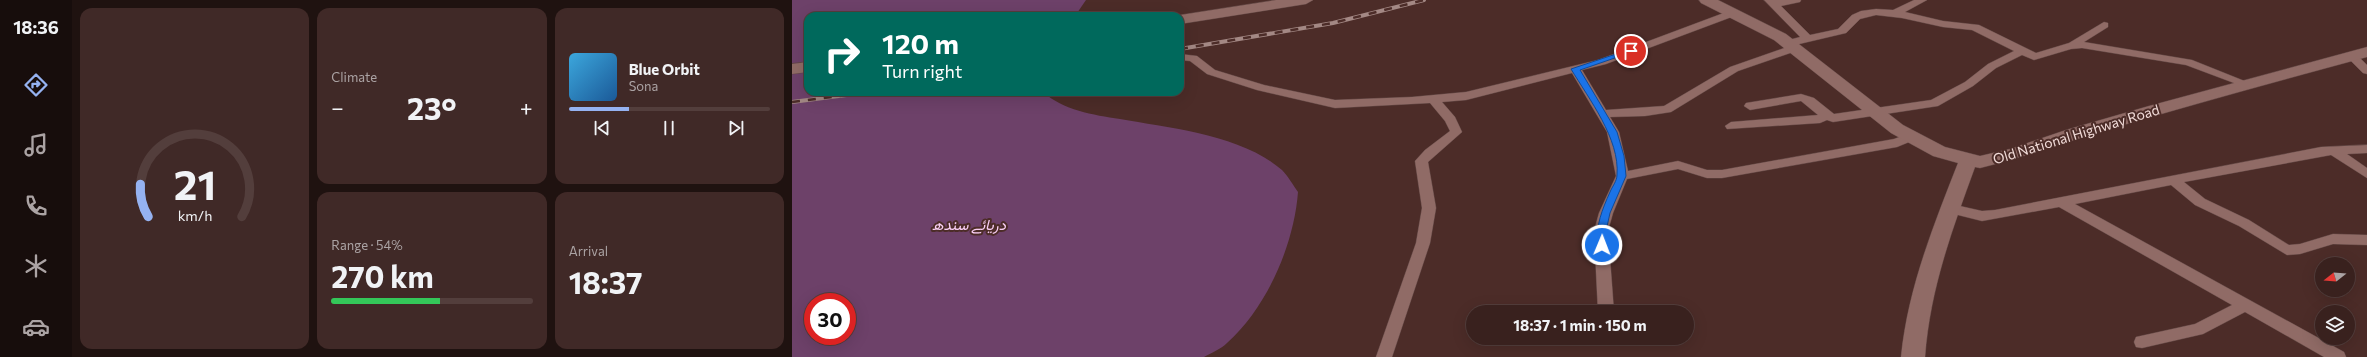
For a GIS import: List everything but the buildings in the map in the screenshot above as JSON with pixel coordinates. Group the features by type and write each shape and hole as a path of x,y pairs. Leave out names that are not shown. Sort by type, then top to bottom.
{"main road":[{"path":"1184,18 1306,0"},
{"name":"Old National Highway Road","path":"1706,0 1797,44 1897,130 1939,152 1980,162 2014,154 2072,134 2359,53 2367,47"},
{"path":"792,69 804,68"},
{"path":"1913,357 1916,323 1933,254 1970,159"}],"street":[{"path":"1796,0 1772,2 1797,44"},
{"path":"1897,12 1922,0"},
{"path":"1602,114 1645,112 1667,109 1734,68 1797,44 1842,31 1851,24 1853,15 1869,4 1946,25 1966,25 1975,27 2034,57 2044,57 2074,44 2104,25"},
{"path":"1184,57 1193,58 1211,72 1261,88 1335,104 1433,99 1466,96 1602,62 1733,13"},
{"path":"2074,44 2188,62 2246,84"},
{"path":"1750,106 1801,97 1810,100 1825,116 1833,118 1934,103 1969,84 1992,66 2022,51"},
{"path":"2359,53 2367,71"},
{"path":"1575,69 1613,132 1622,176 1606,213 1601,231 1606,305"},
{"path":"1384,357 1404,302 1425,229 1429,208 1420,161 1429,152 1449,140 1456,132 1451,120 1433,99"},
{"path":"1731,126 1820,119 1825,116"},
{"path":"1622,176 1678,165 1707,174 1722,174 1897,143 1910,137"},
{"path":"1951,209 1982,216 2321,151 2367,149"},
{"path":"2334,151 2367,174"},
{"path":"2173,180 2200,202 2244,223 2287,250 2300,249 2333,239 2367,240"},
{"path":"2059,201 2246,304 2338,357"},
{"path":"2142,342 2198,330 2246,304"}],"water":[{"name":"دریائے سندھ","path":"792,0 1086,0 1078,12 804,12 804,96 1048,96 1079,111 1205,135 1226,141 1266,158 1282,170 1298,192 1291,233 1276,274 1266,293 1254,312 1241,328 1225,345 1204,357 792,357"}],"railway":[{"path":"1184,48 1333,23 1424,0"},
{"path":"792,102 839,96"}],"route":[{"path":"1602,245 1601,231 1606,213 1622,176 1619,156 1613,132 1575,69 1602,62 1631,51"}]}
